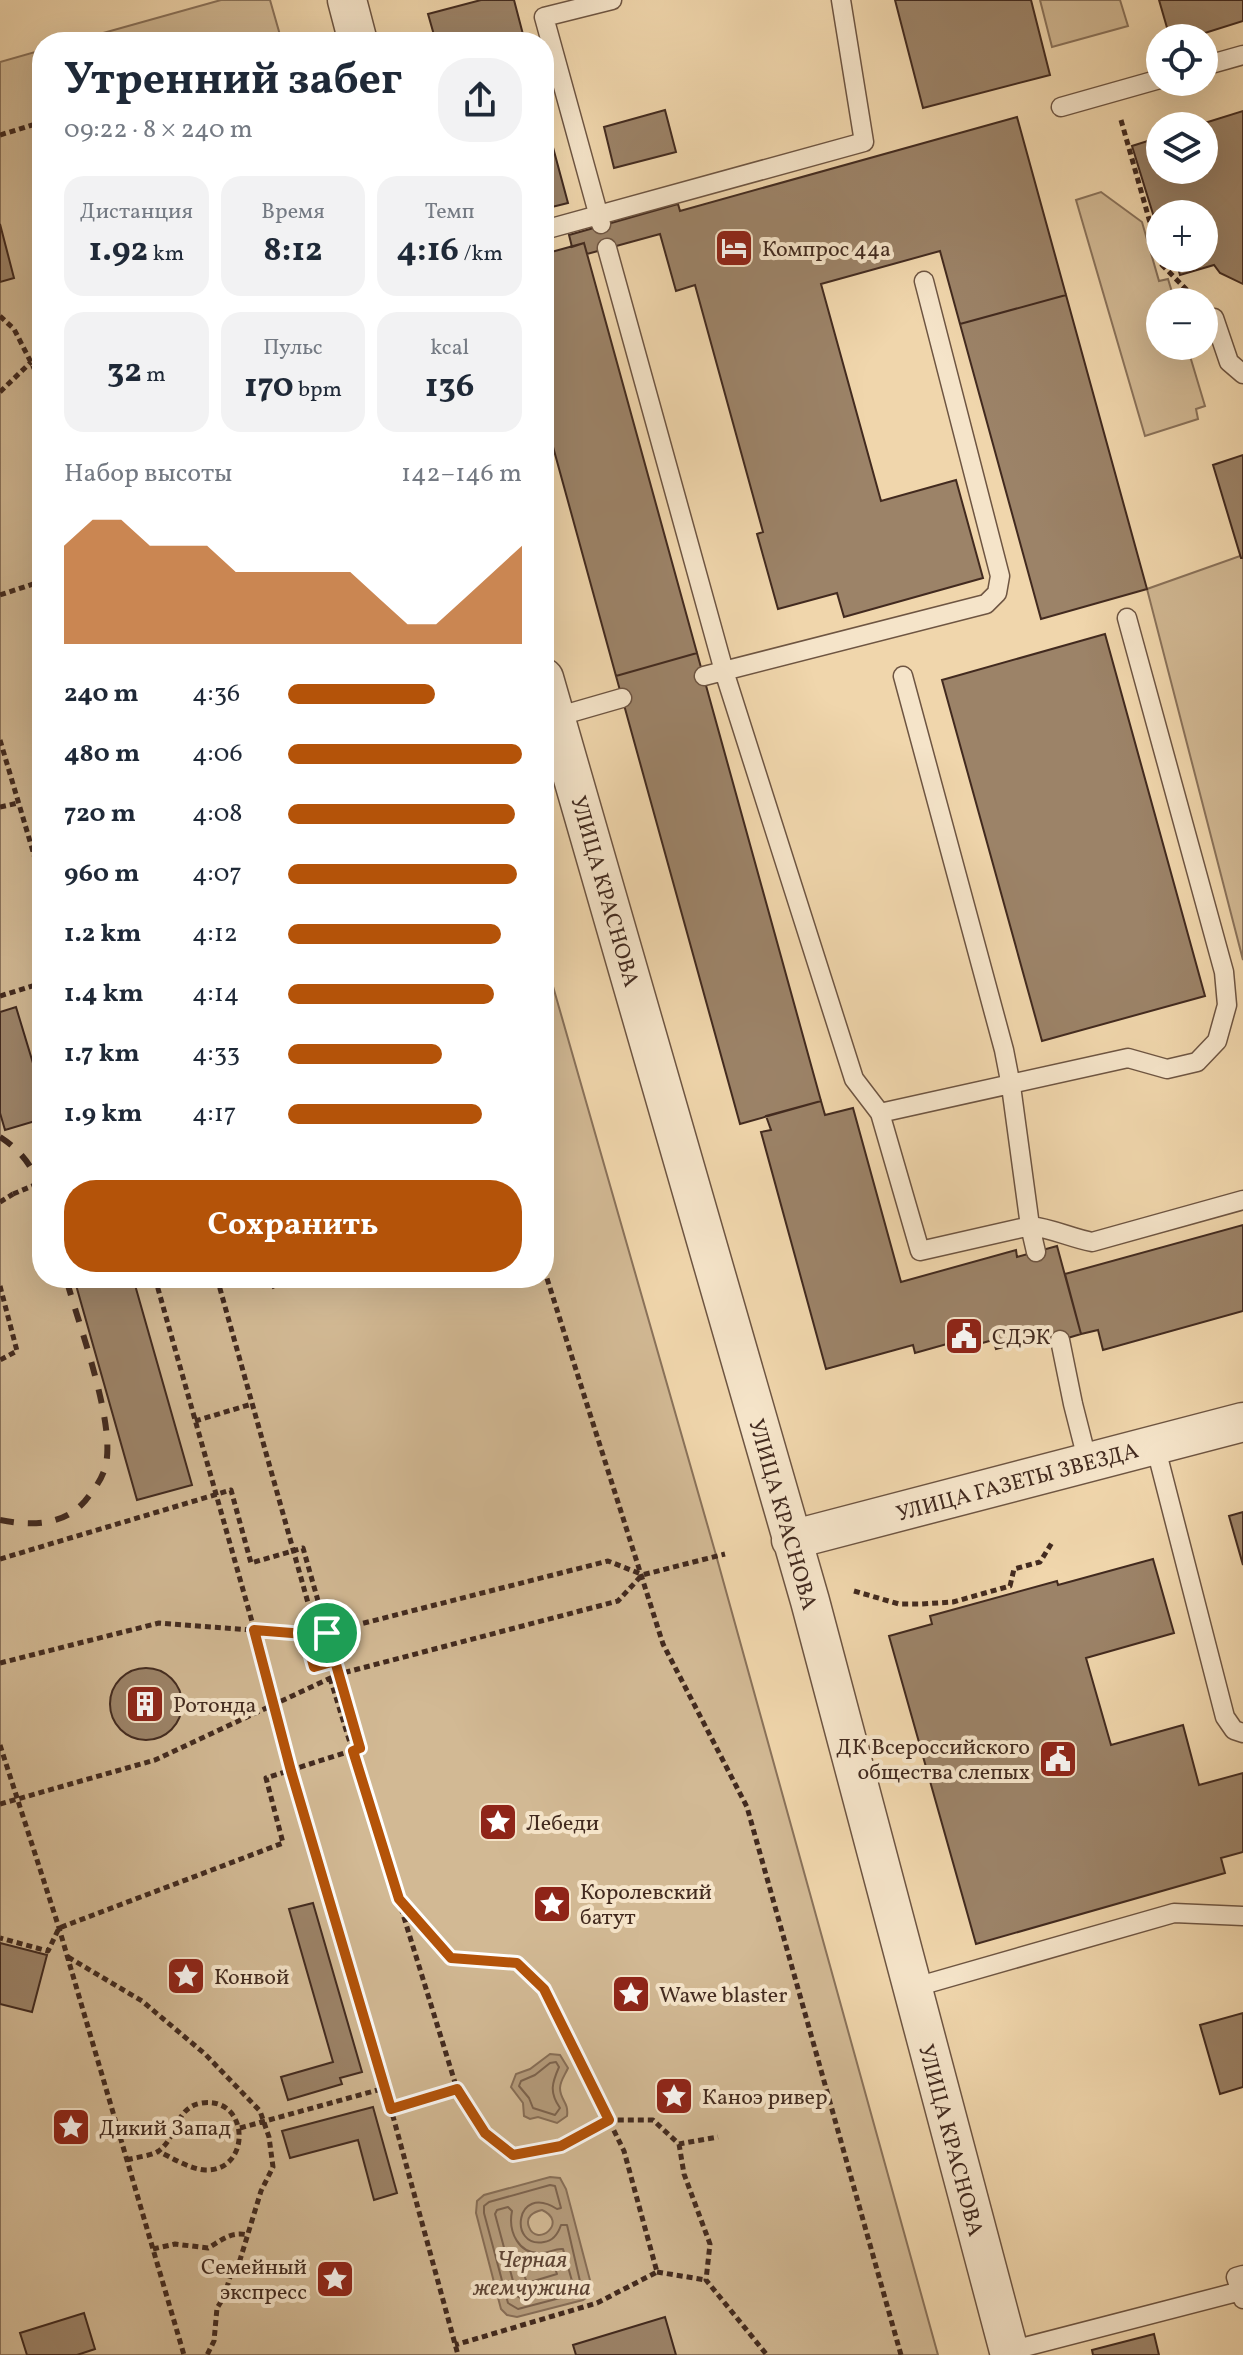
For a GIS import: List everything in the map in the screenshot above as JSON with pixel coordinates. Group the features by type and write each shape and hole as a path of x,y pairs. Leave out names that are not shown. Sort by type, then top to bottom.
{"street":[{"path":"347,0 355,32"},
{"name":"УЛИЦА КРАСНОВА","path":"554,710 791,1540 1009,2353"},
{"name":"УЛИЦА ГАЗЕТЫ ЗВЕЗДА","path":"791,1540 1243,1422"}],"lane":[{"path":"548,32 544,17 612,0"},
{"path":"554,228 600,220 864,142 841,0"},
{"path":"554,53 600,220"},
{"path":"1218,62 1243,55"},
{"path":"1061,107 1146,83"},
{"path":"607,248 724,671 854,1079 880,1113 920,1251 1030,1226 1092,1242 1243,1200"},
{"path":"704,676 986,604 997,593 1000,576 924,281"},
{"path":"1218,330 1229,362 1243,374"},
{"path":"880,1113 1128,1058 1167,1069 1197,1062 1217,1041 1227,1005 1224,972 1127,618"},
{"path":"903,676 1011,1086 1036,1252"},
{"path":"556,717 622,698"},
{"path":"1060,1340 1088,1463"},
{"path":"1155,1445 1225,1717 1234,1730 1243,1733"},
{"path":"912,1988 1174,1913 1243,1916"},
{"path":"1009,2353 1242,2289"}],"path":[{"path":"1113,92 1162,265 1185,288"},
{"path":"0,135 32,125"},
{"path":"0,316 14,329 31,362 0,392"},
{"path":"0,595 32,584"},
{"path":"0,740 32,848"},
{"path":"0,807 18,803"},
{"path":"0,996 32,986"},
{"path":"0,1202 32,1186"},
{"path":"0,1286 17,1351 0,1360"},
{"path":"158,1288 275,1703 291,1771 385,2088 458,2355"},
{"path":"220,1288 317,1635"},
{"path":"550,1288 663,1644 747,1807 901,2355"},
{"path":"195,1421 252,1404"},
{"path":"0,1559 231,1490 251,1563 303,1548 330,1643 309,1649 314,1667 335,1661 360,1748 266,1778 283,1843 59,1928 48,1951 0,1938"},
{"path":"854,1591 899,1604 953,1602 1010,1586 1014,1569 1040,1562 1053,1541"},
{"path":"0,1804 155,1760 339,1674 618,1601 642,1575 725,1554"},
{"path":"0,1663 159,1623 317,1635 608,1561 642,1575"},
{"path":"1000,1589 1003,1596"},
{"path":"330,1678 457,2089 485,2133 513,2155 561,2146 609,2120 653,2120 679,2144 684,2174 710,2244 706,2280"},
{"path":"0,1745 68,1956 184,2355"},
{"path":"399,1899 451,1958 517,1963 544,1989 624,2151 657,2272"},
{"path":"68,1956 142,2001 205,2054 260,2111 264,2122 274,2155 273,2167 261,2191 240,2260 217,2308 214,2341 207,2355"},
{"path":"240,2128 385,2088"},
{"path":"391,2109 457,2089"},
{"path":"127,2160 158,2151 173,2131 178,2118 199,2103 225,2107 235,2116 240,2128 240,2142 235,2154 226,2164 214,2169 201,2170 158,2151"},
{"path":"679,2144 718,2137"},
{"path":"153,2249 175,2244 208,2248 228,2236 238,2233 248,2235"},
{"path":"455,2345 597,2303 657,2272 706,2280 767,2355"}],"shaded area":[{"path":"221,0 270,0 279,32 107,32"},
{"path":"1040,0 1120,0 1128,26 1052,47"},
{"path":"32,53 32,1288 554,1288 554,990 716,1555 938,2355 0,2355 0,62"},
{"path":"1101,192 1142,222 1146,236 1146,272 1156,272 1159,281 1168,279 1171,288 1146,288 1146,360 1191,360 1205,406 1196,409 1198,419 1145,436 1076,200"},
{"path":"1243,556 1243,960 1147,589"}],"water":[{"path":"550,2054 560,2055 568,2068 560,2088 567,2116 557,2123 524,2116 523,2103 511,2087 516,2074 530,2069"},
{"name":"Черная жемчужина","path":"550,2177 560,2178 566,2189 591,2284 590,2295 583,2300 517,2317 507,2315 501,2309 476,2213 477,2201 484,2195","holes":["542,2210 550,2215 552,2226 549,2231 538,2235 533,2233 528,2223 531,2216"]}],"building":[{"path":"481,0 514,0 522,32 433,32 428,14"},
{"path":"895,0 1031,0 1050,75 923,108"},
{"path":"1159,0 1243,0 1243,21 1218,29 1218,24 1166,24"},
{"path":"665,110 676,152 614,168 604,127"},
{"path":"1243,111 1243,284 1218,270 1218,200 1149,200 1132,146 1146,142 1146,184 1218,184 1218,119"},
{"path":"1017,117 1066,295 960,324 940,251 821,284 881,501 956,480 983,578 844,617 837,593 778,609 757,534 763,532 695,285 676,291 660,234 587,254 584,243 572,247 569,235 678,204 680,211"},
{"path":"554,151 568,203 554,206"},
{"path":"0,224 14,278 0,282"},
{"path":"584,243 697,653 616,676 554,450 554,251"},
{"path":"1066,295 1147,589 1041,619 960,324"},
{"path":"1243,455 1243,558 1241,558 1213,465"},
{"path":"1105,634 1205,996 1042,1041 942,680"},
{"path":"697,653 821,1101 740,1124 616,676"},
{"path":"16,1007 32,1060 32,1122 5,1130 0,1113 0,1012"},
{"path":"821,1101 825,1115 853,1108 901,1282 1016,1250 1017,1257 1057,1246 1081,1334 1041,1346 1038,1338 996,1349 993,1340 957,1350 954,1342 915,1353 913,1345 826,1369 761,1132 771,1130 766,1116"},
{"path":"1243,1225 1243,1311 1103,1350 1098,1330 1081,1334 1065,1274"},
{"path":"77,1288 136,1288 192,1485 137,1500"},
{"path":"1243,1512 1243,1565 1229,1516"},
{"name":"ДК Всероссийского общества слепых","path":"1153,1559 1174,1633 1086,1658 1111,1745 1183,1725 1199,1785 1243,1773 1243,1852 1221,1858 1225,1873 976,1944 889,1636 932,1624 930,1616 1057,1581 1058,1585"},
{"name":"Ротонда","path":"146,1668 166,1674 176,1684 182,1704 176,1724 166,1734 146,1740 126,1734 116,1724 110,1704 116,1684 126,1674"},
{"path":"313,1903 362,2072 340,2078 342,2084 288,2100 281,2077 333,2062 289,1909"},
{"path":"0,1943 47,1955 32,2012 0,2004"},
{"path":"1243,2013 1243,2087 1220,2094 1200,2025"},
{"path":"373,2107 397,2193 374,2200 358,2140 290,2158 282,2131"},
{"path":"84,2313 95,2349 77,2355 27,2355 20,2333"},
{"path":"665,2317 676,2355 576,2355 573,2345"},
{"path":"1154,2334 1159,2355 1093,2355 1092,2350"}],"railway":[{"path":"0,1137 15,1149 32,1170"},
{"path":"0,1520 23,1523 57,1520 85,1501 105,1469 105,1423 69,1288"}],"place":[{"name":"Компрос 44а","path":"734,248"},
{"name":"СДЭК","path":"964,1336"},
{"name":"Ротонда","path":"145,1704"},
{"name":"ДК Всероссийского общества слепых","path":"1058,1759"},
{"name":"Лебеди","path":"498,1822"},
{"name":"Королевский батут","path":"552,1904"},
{"name":"Конвой","path":"186,1976"},
{"name":"Wawe blaster","path":"631,1994"},
{"name":"Каноэ ривер","path":"674,2096"},
{"name":"Дикий Запад","path":"71,2127"},
{"name":"Семейный экспресс","path":"335,2279"}],"route":[{"path":"254,1630 317,1635 327,1633 330,1643 309,1649 314,1667 335,1661 360,1748 353,1751 399,1899 451,1958 517,1963 544,1989 609,2120 561,2146 513,2155 485,2133 457,2089 391,2109 291,1771 254,1630"}]}
